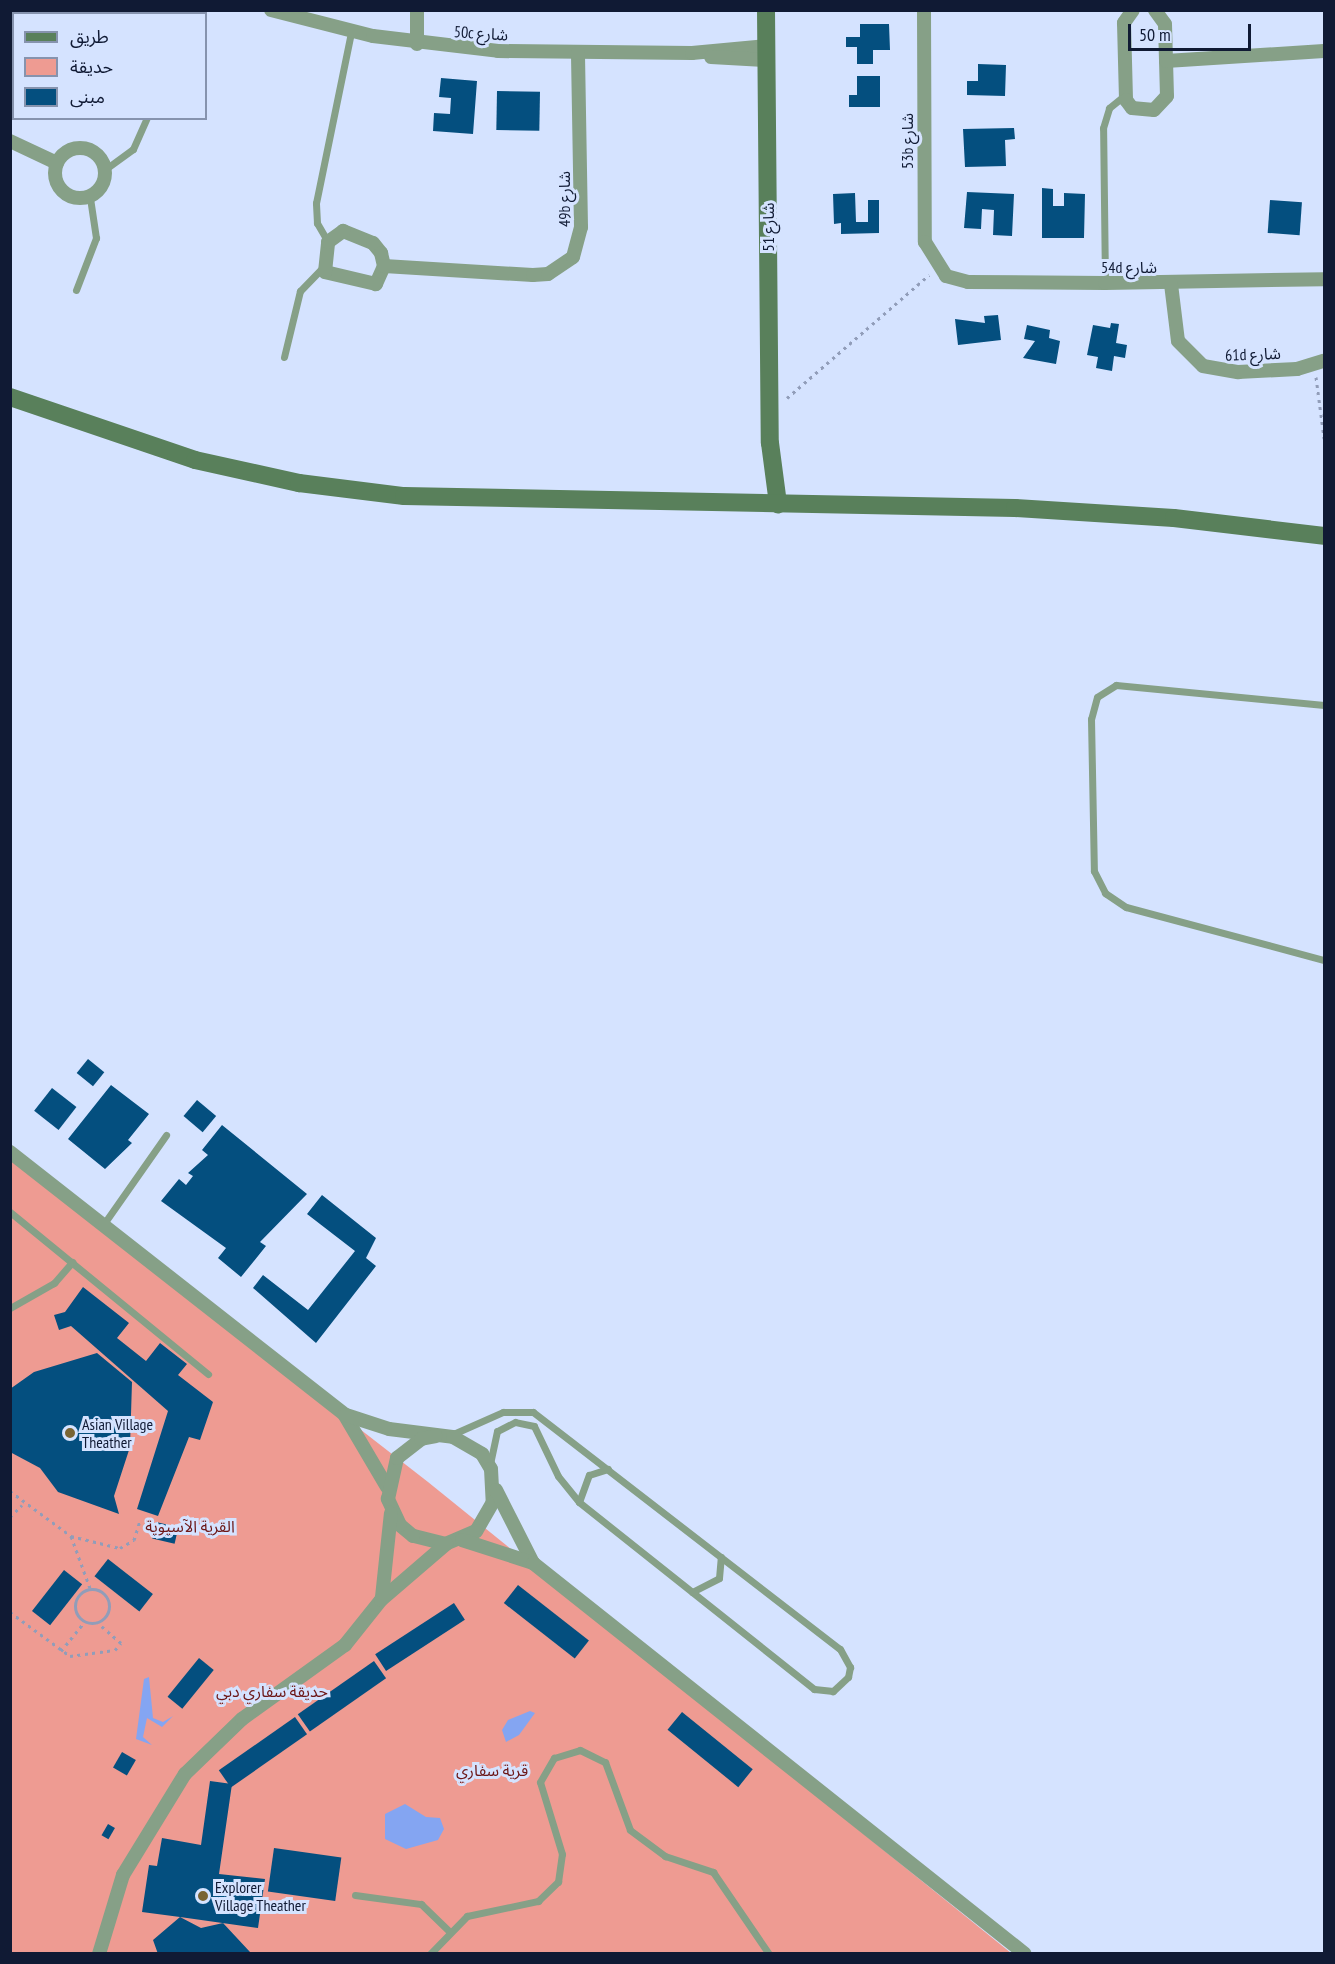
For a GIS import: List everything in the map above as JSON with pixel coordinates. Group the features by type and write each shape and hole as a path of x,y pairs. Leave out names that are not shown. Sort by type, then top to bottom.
{"street":[{"name":"50c شارع","path":"271,10 351,32 417,44 578,53 767,53"},
{"path":"417,10 417,44"},
{"name":"شارع 51","path":"766,10 771,504"},
{"name":"53b شارع","path":"924,10 923,227 937,268"},
{"path":"1126,12 1125,95 1137,110 1163,105 1166,61 1164,19 1155,10"},
{"path":"1166,61 1324,51"},
{"name":"49b شارع","path":"384,266 533,275 562,267 573,257 581,227 578,53"},
{"path":"10,141 57,164"},
{"path":"72,148 100,159 107,168 90,198 56,184 57,164 72,148"},
{"path":"343,231 367,239 378,247 384,266 380,281 372,286 332,277 322,268 328,242 343,231"},
{"name":"54d شارع","path":"937,268 968,282 1171,284 1324,279"},
{"name":"61d شارع","path":"1171,284 1178,340 1203,366 1238,372 1320,363"},
{"path":"10,397 195,460 351,491 457,500 771,504 1095,512 1324,536"},
{"path":"10,1152 344,1414 389,1429 442,1436 469,1443 490,1469 495,1485 533,1563"},
{"path":"344,1414 387,1487 391,1511 381,1599"},
{"path":"387,1487 397,1458 421,1439 442,1436"},
{"path":"99,1953 123,1875 185,1774 242,1719 345,1645 381,1599 446,1544 462,1540 487,1518 495,1485"},
{"path":"391,1511 413,1536 446,1544"},
{"path":"462,1540 533,1563 1025,1953"}],"lane":[{"path":"328,242 317,223 316,203 351,32"},
{"path":"1105,284 1103,128 1109,108 1125,95"},
{"path":"107,168 133,149 146,120"},
{"path":"76,290 96,238 90,198"},
{"path":"284,357 300,291 322,268"},
{"path":"1324,705 1116,685 1097,697 1091,719 1094,871 1105,893 1126,907 1324,960"},
{"path":"103,1225 166,1135"},
{"path":"10,1212 208,1374"},
{"path":"10,1308 54,1283 72,1262"},
{"path":"442,1436 503,1412 523,1409 608,1469 840,1649 850,1667 842,1686 833,1691 813,1689 579,1502 558,1476 542,1434 525,1422 496,1431 490,1469"},
{"path":"579,1502 589,1475 608,1469"},
{"path":"692,1592 718,1578 721,1557"},
{"path":"430,1953 448,1930 488,1908 538,1901 558,1882 562,1854 540,1782 554,1758 580,1750 605,1762 622,1816 640,1841 665,1856 713,1872 769,1953"},
{"path":"355,1895 421,1904 448,1930"}],"path":[{"path":"770,413 937,268"},
{"path":"1320,363 1324,438"},
{"path":"10,1491 22,1505 71,1536 127,1547 140,1520"},
{"path":"10,1517 22,1505"},
{"path":"71,1536 90,1589 109,1602 98,1623"},
{"path":"10,1612 70,1656 115,1650 121,1643 98,1623 85,1622 78,1616 76,1599 90,1589"},
{"path":"61,1651 85,1622"}],"green space":[{"name":"حديقة سفاري دبي","path":"10,1157 428,1482 1011,1953 11,1953"}],"water":[{"path":"149,1677 153,1718 163,1722 173,1716 162,1727 147,1718 143,1737 152,1745 136,1739 144,1679"},
{"path":"530,1711 535,1713 519,1735 506,1742 502,1730 508,1720"},
{"path":"405,1804 426,1817 440,1818 444,1829 438,1840 406,1849 385,1839 385,1814"}],"building":[{"path":"860,24 889,24 890,50 873,50 873,64 857,64 857,47 846,47 846,37 860,37"},
{"path":"978,64 1006,65 1005,96 967,95 967,81 978,81"},
{"path":"857,76 880,76 880,107 849,107 849,95 857,95"},
{"path":"441,78 477,81 473,134 433,131 434,113 450,114 451,98 439,97"},
{"path":"497,91 540,92 539,131 496,130"},
{"path":"1014,128 1015,139 1005,140 1006,166 965,167 963,129"},
{"path":"1042,188 1053,189 1053,206 1064,206 1064,193 1085,194 1084,238 1042,238"},
{"path":"967,192 1014,194 1012,236 993,235 994,210 982,209 981,229 964,228"},
{"path":"855,193 856,222 868,222 868,200 879,200 879,233 841,234 841,223 834,224 833,194"},
{"path":"1270,200 1302,202 1300,235 1268,233"},
{"path":"998,315 1001,340 958,345 955,319 985,323 984,316"},
{"path":"1111,323 1119,324 1116,343 1127,345 1125,358 1114,356 1112,371 1096,368 1098,357 1087,355 1093,325 1110,328"},
{"path":"1027,325 1050,330 1049,338 1060,341 1056,364 1023,358 1035,341 1024,339"},
{"path":"88,1059 104,1072 93,1086 77,1073"},
{"path":"111,1085 149,1114 128,1140 132,1143 105,1169 68,1139"},
{"path":"52,1088 76,1107 59,1130 34,1111"},
{"path":"197,1100 216,1116 203,1132 184,1116"},
{"path":"222,1125 307,1194 260,1242 266,1246 241,1277 218,1258 226,1248 161,1201 179,1179 186,1185 193,1176 188,1173 208,1155 202,1150"},
{"path":"322,1195 376,1238 366,1258 376,1266 316,1343 253,1288 263,1275 308,1310 355,1251 307,1214"},
{"path":"83,1287 129,1323 117,1338 146,1361 160,1343 187,1364 178,1375 213,1402 200,1440 189,1437 158,1516 137,1509 168,1411 71,1326 59,1330 54,1315 65,1312"},
{"name":"Asian Village Theather","path":"97,1353 132,1382 130,1447 114,1496 119,1514 58,1492 40,1468 10,1452 10,1389 34,1372"},
{"path":"156,1522 178,1527 175,1544 152,1539"},
{"path":"108,1559 153,1594 139,1611 94,1576"},
{"path":"64,1570 82,1584 50,1625 32,1611"},
{"path":"518,1585 589,1640 575,1659 504,1603"},
{"path":"454,1603 465,1620 386,1671 375,1654"},
{"path":"199,1658 214,1670 182,1709 168,1697"},
{"path":"374,1661 386,1678 310,1732 298,1714"},
{"path":"682,1712 753,1769 738,1787 668,1730"},
{"path":"295,1717 307,1734 231,1788 219,1770"},
{"path":"122,1752 136,1760 127,1776 113,1768"},
{"name":"Explorer Village Theather","path":"210,1781 232,1784 219,1874 265,1879 258,1928 142,1912 149,1865 157,1866 162,1838 201,1845"},
{"path":"108,1824 115,1828 108,1839 102,1835"},
{"path":"274,1848 341,1857 335,1901 268,1892"},
{"name":"Explorer Village Theather","path":"180,1917 201,1928 223,1923 250,1952 158,1954 153,1940"}],"place":[{"name":"Asian Village Theather","path":"70,1433"},
{"name":"Explorer Village Theather","path":"203,1896"}],"park label":[{"name":"القرية الآسيوية","path":"190,1526"},
{"name":"قرية سفاري","path":"492,1770"}]}
